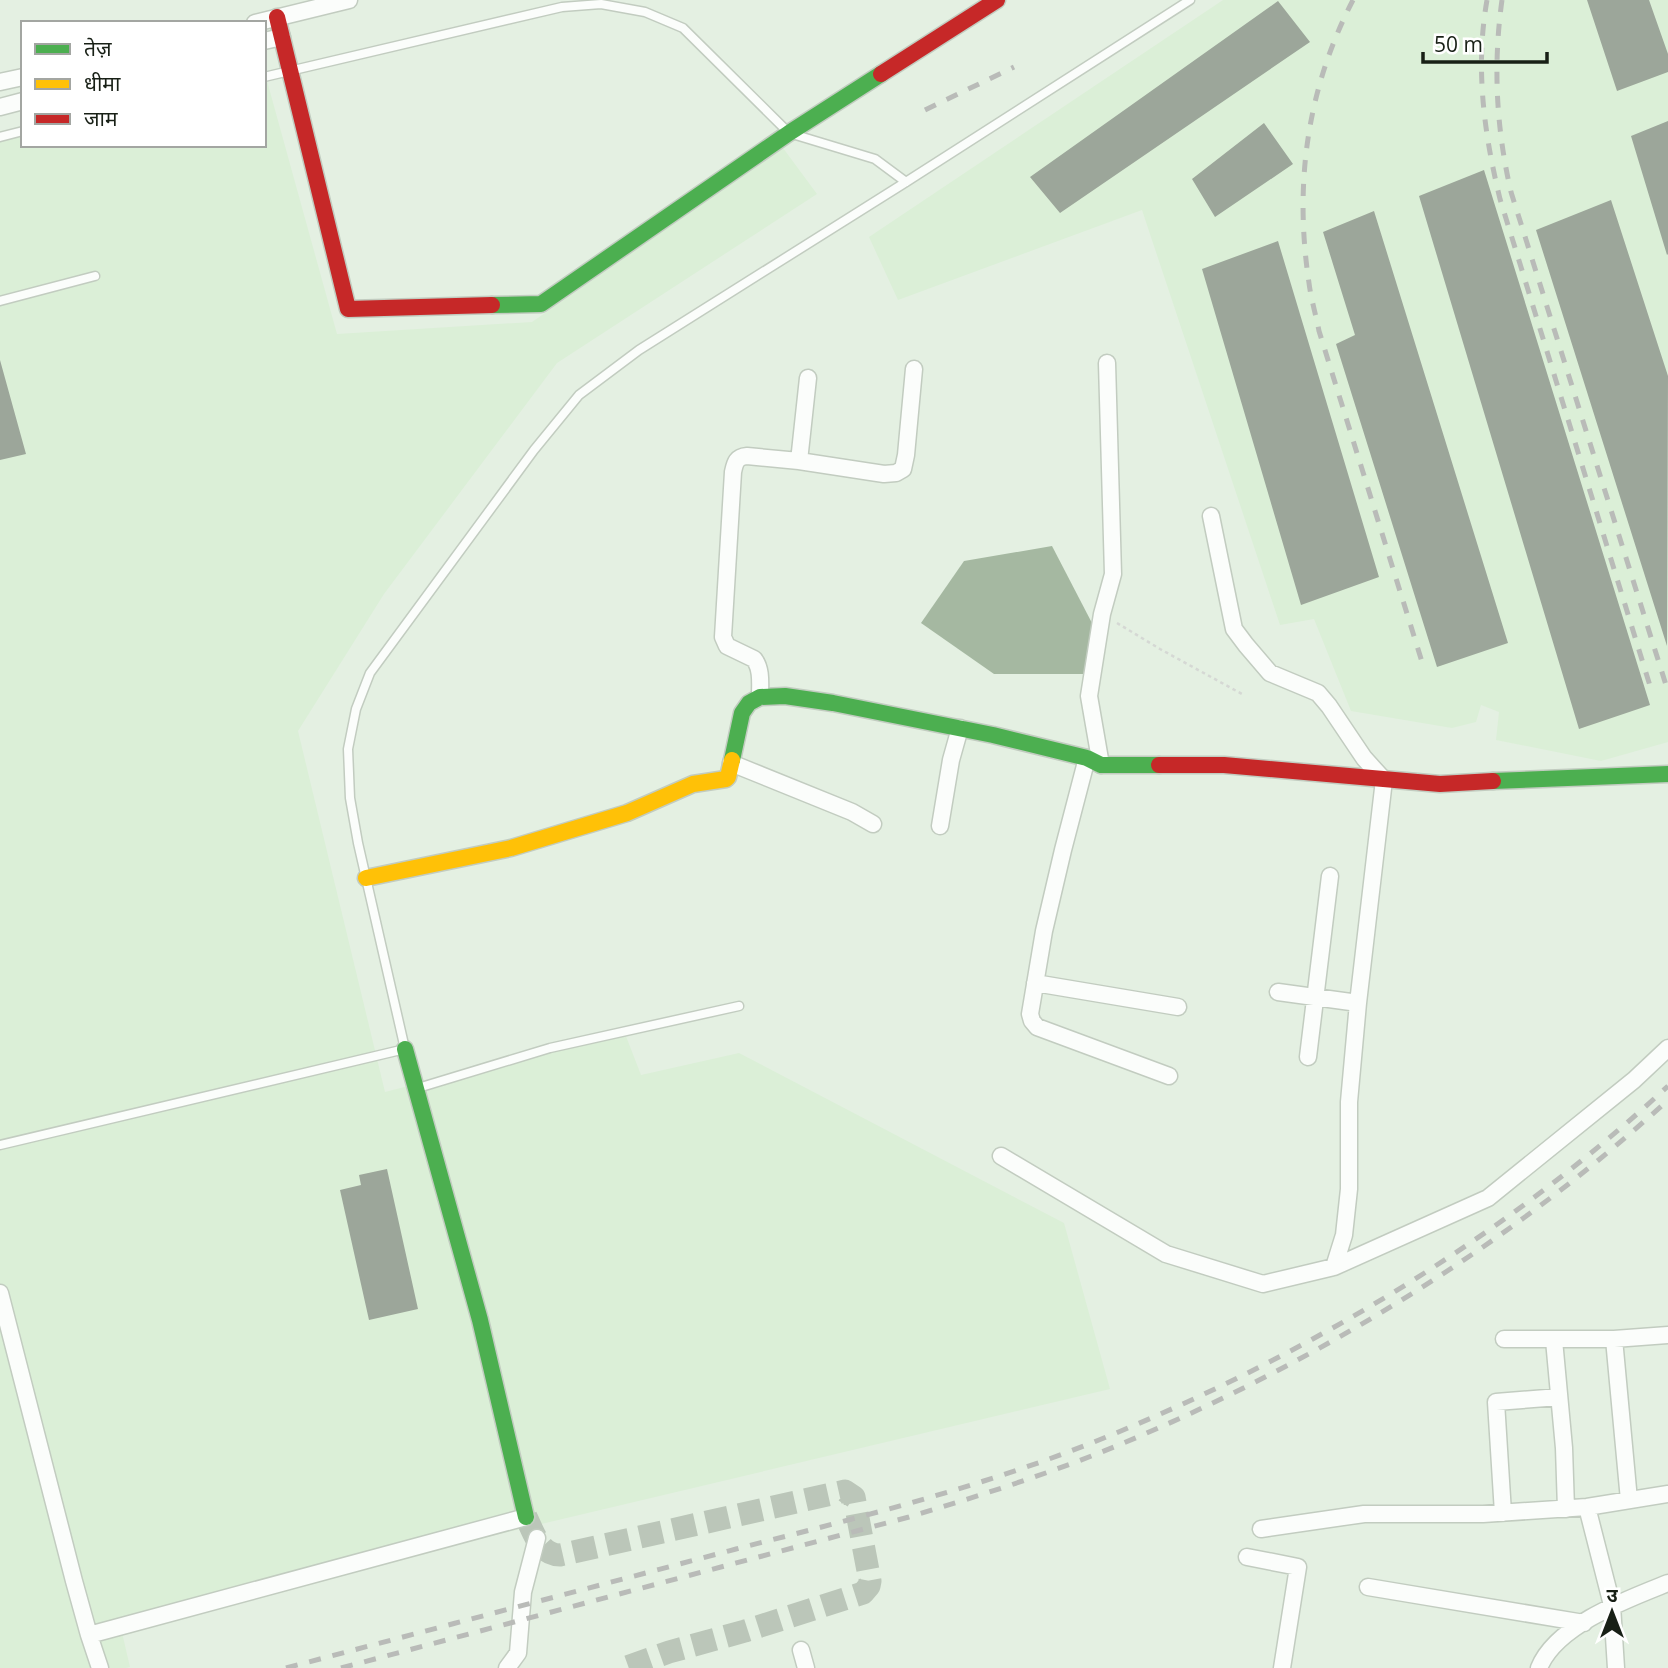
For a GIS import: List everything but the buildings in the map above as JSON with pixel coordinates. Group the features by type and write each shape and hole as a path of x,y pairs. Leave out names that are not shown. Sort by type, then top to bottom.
{"street":[{"path":"264,21 302,6 349,0"},
{"path":"277,18 348,309 541,304 789,133 997,0"},
{"path":"266,41 282,37"},
{"path":"0,82 21,77"},
{"path":"0,107 21,102"},
{"path":"1107,363 1112,574 1102,614 1089,696 1094,762 1059,863 1030,1014 1037,1027 1169,1076"},
{"path":"760,697 760,668 757,662 727,646 723,637 735,462 741,456 799,461 884,474 896,473 903,469 906,455 915,369"},
{"path":"799,461 808,378"},
{"path":"1211,516 1234,629 1270,673 1318,692 1364,758 1384,780 1349,1102 1349,1189 1344,1235 1334,1267"},
{"path":"366,878 511,848 627,813 693,784 726,779 742,713 749,703 760,697 785,696 833,703 993,735 1094,762 1224,765 1440,784 1668,774"},
{"path":"940,826 951,760 960,728"},
{"path":"731,763 873,824"},
{"path":"1308,1057 1330,876"},
{"path":"1035,983 1178,1007"},
{"path":"1278,992 1358,1003"},
{"path":"1001,1156 1166,1254 1263,1284 1334,1267 1488,1198 1634,1080 1668,1048"},
{"path":"89,1634 526,1517 480,1320 405,1049"},
{"path":"0,1293 100,1668"},
{"path":"1504,1339 1614,1339 1668,1335"},
{"path":"1614,1339 1629,1500"},
{"path":"1554,1340 1564,1448 1566,1509"},
{"path":"1503,1513 1496,1402 1559,1397"},
{"path":"1261,1529 1364,1514 1503,1513 1566,1509 1668,1494"},
{"path":"1587,1507 1612,1605 1616,1668"},
{"path":"507,1668 518,1653 523,1591 537,1538"},
{"path":"1247,1557 1298,1567 1282,1668"},
{"path":"1539,1668 1549,1650 1584,1623 1612,1605 1668,1583"},
{"path":"1368,1587 1584,1623"},
{"path":"801,1650 806,1668"}],"lane":[{"path":"0,1145 405,1049 350,798 348,749 356,709 370,673 534,450 579,395 639,350 1189,0"},
{"path":"266,77 562,7 601,4 645,12 683,28 789,133 875,159 906,182"},
{"path":"0,137 21,132"},
{"path":"0,301 95,276"},
{"path":"416,1088 550,1048 739,1006"}],"path":[{"path":"1102,614 1242,694"}],"shaded area":[{"path":"1223,0 1668,0 1668,742 1601,761 1496,740 1499,712 1481,705 1476,722 1452,728 1351,711 1314,619 1280,625 1142,210 898,300 869,237"},
{"path":"266,77 337,334 532,322 783,148 817,194 557,363 384,594 298,731 385,1092 624,1031 641,1075 739,1053 1064,1223 1110,1389 120,1624 130,1667 0,1668 0,133 21,128 21,147 266,147"},
{"path":"1052,546 1093,625 1093,674 994,674 921,623 964,561"}],"tunnel":[{"path":"526,1517 543,1547 560,1555 845,1491 854,1497 870,1581 863,1593 624,1668"}],"railway":[{"path":"1353,0 1325,68 1308,138 1304,173 1305,246 1319,331 1423,665"},
{"path":"1487,0 1483,25 1483,100 1500,199 1651,689"},
{"path":"1502,0 1497,72 1499,120 1511,192 1666,685"},
{"path":"925,110 1014,67"},
{"path":"286,1668 917,1501 1006,1474 1094,1442 1249,1372 1398,1290 1469,1244 1538,1194 1605,1142 1668,1086"},
{"path":"341,1668 909,1517 1013,1484 1114,1447 1263,1378 1406,1297 1542,1204 1606,1154 1668,1100"}],"traffic: fast":[{"path":"492,305 541,304 789,133 881,74"},
{"path":"732,760 742,713 749,703 760,697 785,696 993,735 1087,758 1101,765 1159,765"},
{"path":"1493,781 1668,774"},
{"path":"405,1049 480,1320 526,1517"}],"traffic: slow":[{"path":"366,878 511,848 627,813 693,784 726,779 732,760"}],"traffic: jam":[{"path":"881,74 997,0"},
{"path":"277,17 348,309 492,305"},
{"path":"1159,765 1224,765 1440,784 1493,781"}]}
